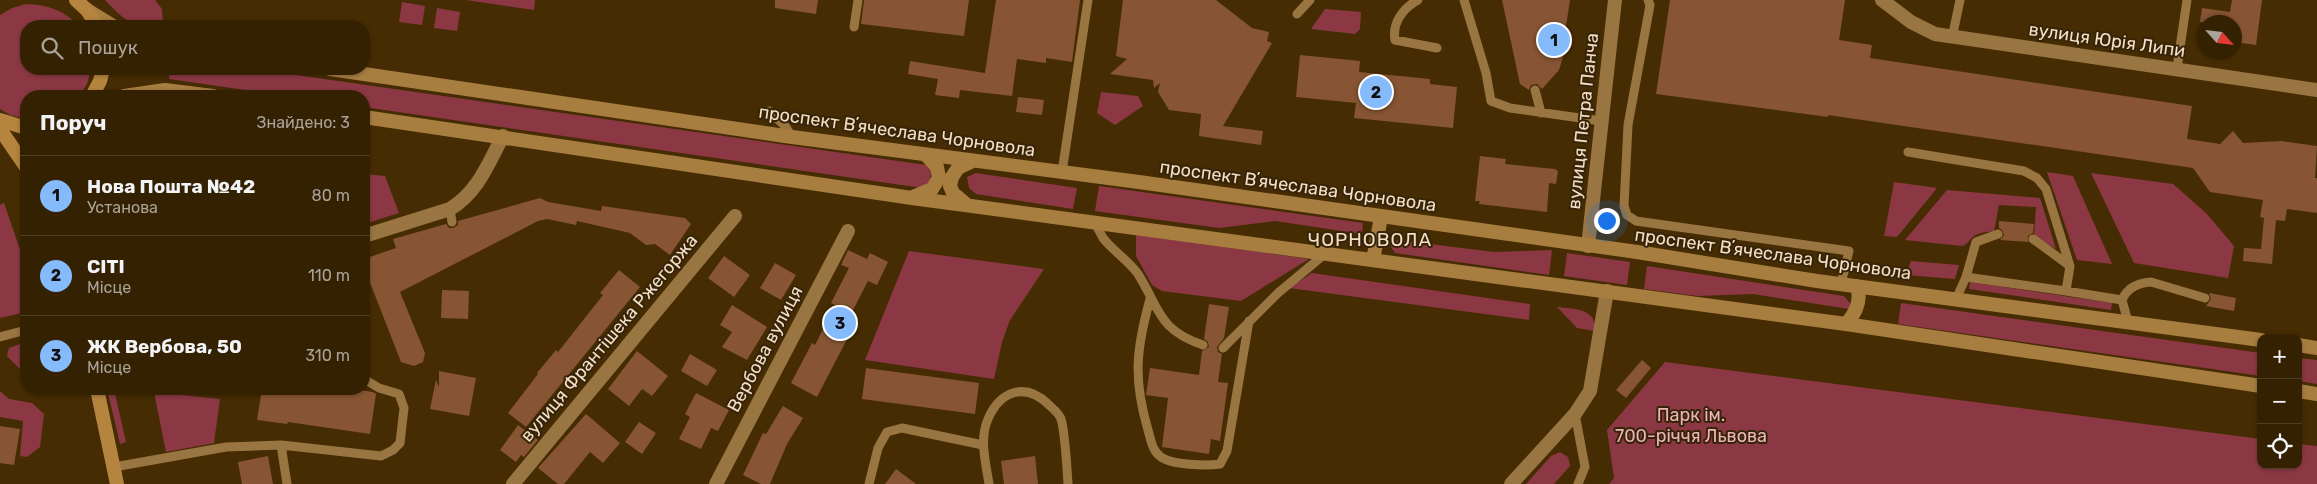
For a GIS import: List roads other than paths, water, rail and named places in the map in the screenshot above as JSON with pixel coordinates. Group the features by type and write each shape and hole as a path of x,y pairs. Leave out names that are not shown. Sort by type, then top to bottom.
{"main road":[{"path":"81,4 93,20"},
{"path":"81,4 104,20"},
{"path":"95,90 102,75"},
{"name":"проспект Вʼячеслава Чорновола","path":"370,75 927,156 1062,172 1588,246 1841,284 2257,339"},
{"path":"370,118 912,198 1094,221 1846,324 2257,385"},
{"path":"0,120 20,126"},
{"path":"0,129 20,158"},
{"path":"912,198 932,189 939,178 937,167 927,156"},
{"path":"966,205 953,193 950,186 952,176 958,168 971,162"},
{"path":"1373,260 1381,217"},
{"path":"1846,324 1855,314 1859,294 1857,286"},
{"path":"2302,346 2317,348"},
{"path":"2302,392 2317,394"},
{"path":"99,395 117,484"}],"street":[{"name":"вулиця Петра Панча","path":"1588,246 1615,0"},
{"path":"1882,0 1911,22 1935,34 1952,38"},
{"name":"вулиця Юрія Липи","path":"1952,38 2177,68 2317,90"},
{"path":"370,235 451,216 478,184 503,136"},
{"name":"вулиця Франтішека Ржегоржа","path":"513,484 735,216"},
{"name":"Вербова вулиця","path":"716,484 848,231"},
{"path":"1511,484 1575,414 1590,391 1607,292"}],"lane":[{"path":"854,27 858,0"},
{"path":"1062,172 1088,0"},
{"path":"1297,14 1310,0"},
{"path":"1418,0 1405,7 1393,30 1395,40 1437,48"},
{"path":"1464,0 1486,73 1491,101 1510,108 1601,121"},
{"path":"1648,0 1650,5 1628,125 1624,206 1627,215 1641,222 1849,252 1841,284"},
{"path":"1952,38 1960,0"},
{"path":"2177,68 2187,0"},
{"path":"1535,90 1541,113"},
{"path":"768,111 786,127 792,137"},
{"path":"1908,152 2024,171 2037,178 2046,189 2070,266 2066,291"},
{"path":"1094,221 1102,237 1137,273 1159,315 1172,330 1184,339 1203,345"},
{"path":"1956,299 1966,277 1976,242 1998,234"},
{"path":"2033,239 2070,266"},
{"path":"1223,348 1278,293 1326,253"},
{"path":"1966,277 2122,300"},
{"path":"2128,322 2122,300 2130,288 2142,283 2150,282 2205,298"},
{"path":"1150,299 1136,367 1138,394 1155,452 1162,459 1207,466 1220,464 1227,451 1249,321"},
{"path":"0,337 20,332"},
{"path":"114,467 226,447 281,446 381,456 393,450 400,443 404,408 399,394 379,388 370,383"},
{"path":"989,484 983,445 987,420 1007,395 1017,391 1041,397 1061,418 1068,484"},
{"path":"1575,414 1585,467 1578,484"},
{"path":"869,484 878,448 887,432 902,428 983,445"},
{"path":"281,446 287,484"}],"place":[{"name":"Нова Пошта №42","path":"1554,40"},
{"name":"CITI","path":"1376,92"},
{"name":"ЖК Вербова, 50","path":"840,323"}],"district":[{"name":"ЧОРНОВОЛА","path":"1370,239"}],"park label":[{"name":"Парк ім. 700-річчя Львова","path":"1691,425"}]}
